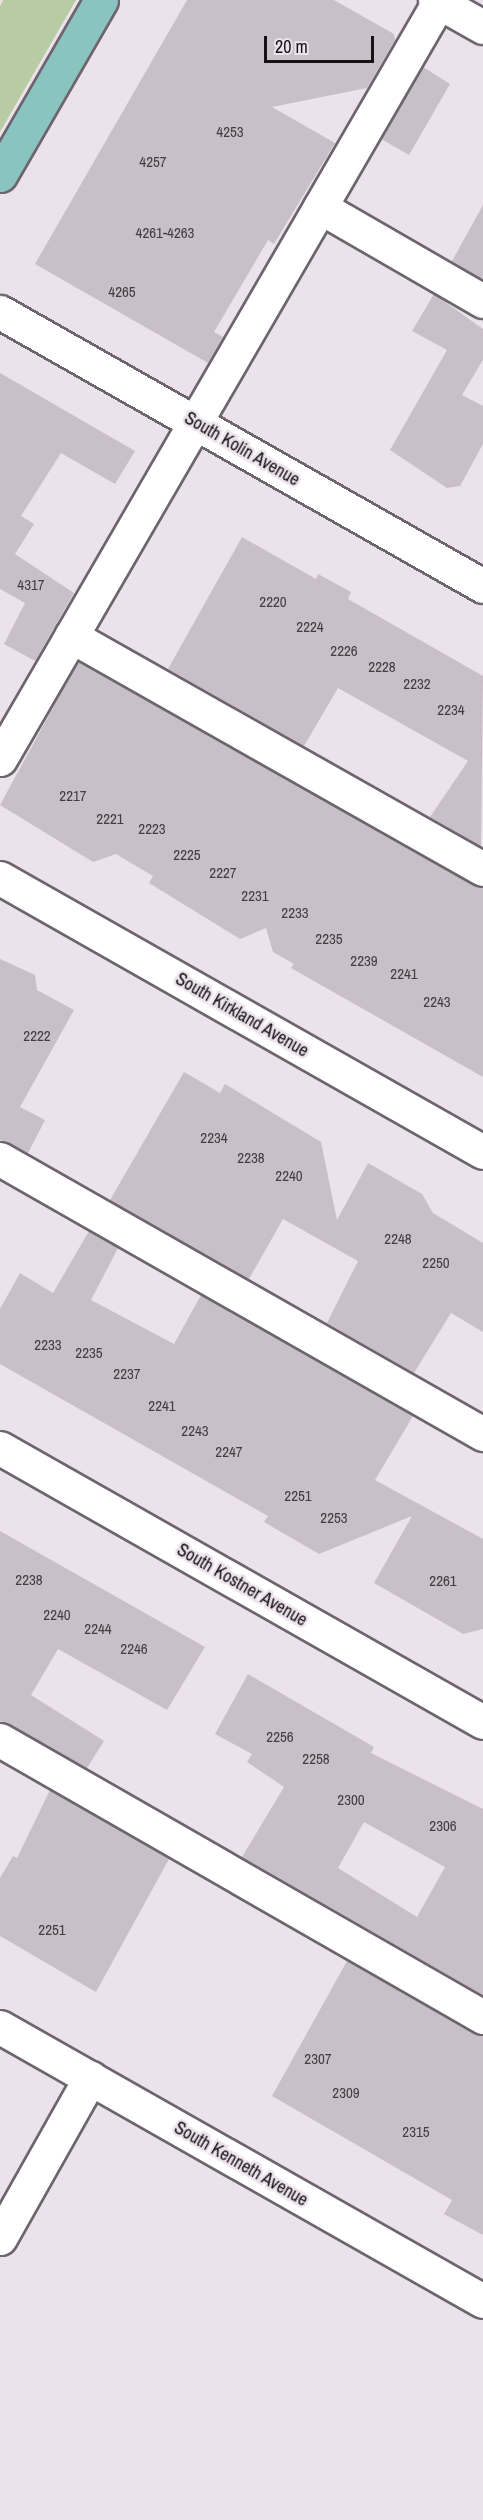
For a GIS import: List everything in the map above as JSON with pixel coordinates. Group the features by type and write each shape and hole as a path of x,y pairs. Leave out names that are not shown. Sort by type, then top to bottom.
{"main road":[{"path":"0,175 101,0"}],"street":[{"path":"0,759 438,1 483,27"},
{"path":"320,207 483,301"},
{"name":"South Kolin Avenue","path":"0,312 483,586"},
{"path":"71,636 483,869"},
{"name":"South Kirkland Avenue","path":"0,878 483,1152"},
{"path":"0,1159 483,1434"},
{"name":"South Kostner Avenue","path":"0,1448 483,1722"},
{"path":"0,1740 483,2017"},
{"name":"South Kenneth Avenue","path":"0,2027 483,2301"},
{"path":"0,2238 90,2078"}],"green space":[{"path":"3,0 76,0 0,132 0,6"}],"building":[{"path":"187,0 334,0 394,34 395,40 367,88 272,107 335,143 274,244 268,240 214,332 223,337 208,363 35,264"},
{"path":"423,67 450,84 409,155 381,139"},
{"path":"483,205 483,276 482,279 452,261"},
{"path":"434,294 483,329 483,360 462,395 483,406 483,444 460,486 447,488 390,450 447,350 412,331"},
{"path":"0,373 135,451 115,484 61,453 21,516 34,524 15,554 74,593 35,661 4,644 25,603 0,589"},
{"path":"242,537 316,579 318,574 351,592 348,599 483,676 481,846 430,817 468,761 338,688 304,746 168,669"},
{"path":"78,662 483,888 483,1077 291,968 294,964 273,952 266,928 240,939 149,883 153,876 116,854 93,862 0,805"},
{"path":"0,959 35,975 37,990 74,1010 20,1107 45,1120 28,1153 0,1140"},
{"path":"184,1072 220,1093 225,1084 321,1142 337,1220 368,1163 422,1194 433,1213 483,1243 483,1332 451,1313 414,1373 327,1323 358,1261 283,1219 249,1279 110,1200"},
{"path":"89,1231 118,1248 91,1300 174,1344 201,1295 413,1416 375,1480 483,1539 483,1629 463,1634 374,1583 412,1516 319,1554 264,1522 268,1516 0,1364 0,1309 20,1273 53,1293"},
{"path":"0,1531 205,1647 167,1710 58,1649 31,1695 104,1741 87,1768 0,1721"},
{"path":"248,1674 374,1747 371,1753 483,1809 483,1995 242,1857 284,1787 247,1762 252,1754 215,1734","holes":["364,1822 445,1867 417,1917 338,1868"]},
{"path":"50,1790 169,1859 96,1992 0,1936 0,1878 13,1856 17,1858"},
{"path":"347,1961 483,2036 483,2235 444,2214 452,2200 272,2096"}]}
